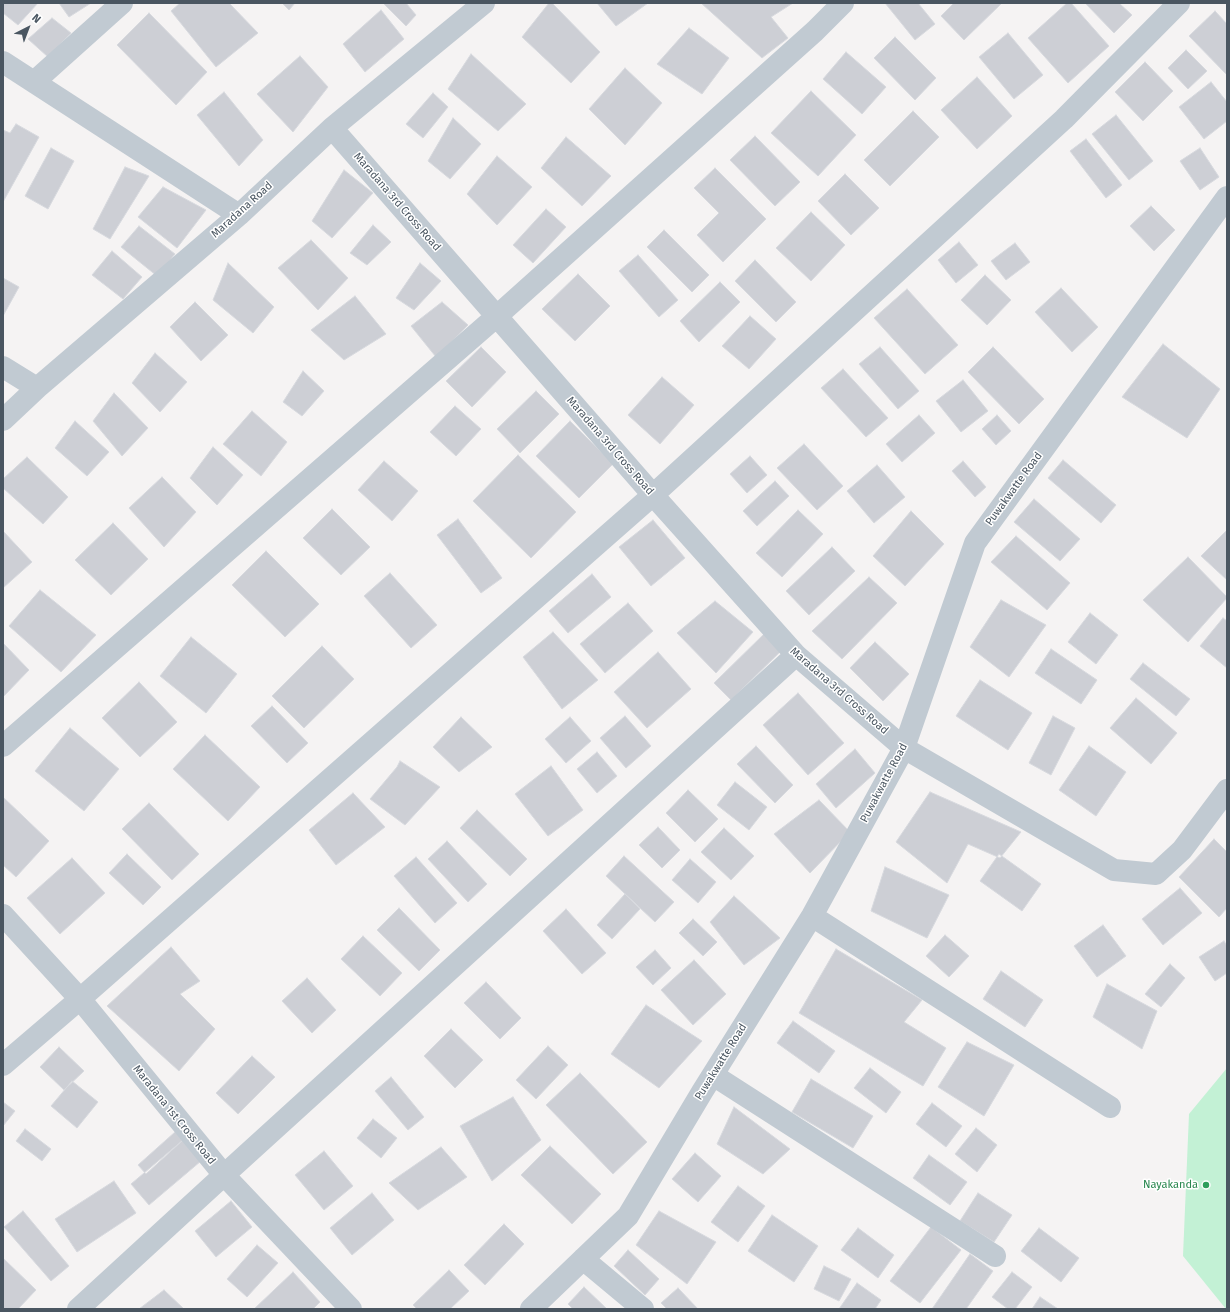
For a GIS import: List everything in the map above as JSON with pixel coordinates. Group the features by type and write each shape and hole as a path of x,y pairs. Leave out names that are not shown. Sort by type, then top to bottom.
{"street":[{"path":"34,82 122,3"},
{"name":"Maradana Road","path":"3,420 37,388 239,215 332,128 484,3"},
{"path":"3,746 497,316 815,31 843,3"},
{"path":"3,1065 653,495 1064,119 1179,3"},
{"path":"3,62 239,215"},
{"name":"Maradana 3rd Cross Road","path":"332,128 653,495 796,655 904,748 1114,870 1156,874 1182,850 1227,790"},
{"name":"Puwakwatte Road","path":"531,1309 628,1216 713,1074 812,916 904,748 974,542 1227,197"},
{"path":"3,367 37,388"},
{"path":"78,1309 796,655"},
{"name":"Maradana 1st Cross Road","path":"3,916 80,999 224,1175 351,1309"},
{"path":"812,916 1110,1106"},
{"path":"713,1074 994,1256"},
{"path":"583,1259 643,1309"}],"green space":[{"name":"Nayakanda","path":"1227,1068 1226,1309 1183,1256 1189,1114"}],"building":[{"path":"3,3 38,3 18,25 3,13"},
{"path":"59,3 91,3 69,17"},
{"path":"180,3 229,3 258,33 216,67 171,11"},
{"path":"282,3 295,3 289,10"},
{"path":"383,3 406,3 416,15 406,26"},
{"path":"549,3 552,3 600,52 571,83 522,37"},
{"path":"597,3 648,3 616,26"},
{"path":"701,3 793,3 771,17 788,38 762,58"},
{"path":"885,3 918,3 935,24 915,40"},
{"path":"954,3 1002,3 964,40 941,16"},
{"path":"1067,3 1071,3 1109,46 1068,83 1028,38"},
{"path":"1085,3 1119,3 1132,15 1114,33"},
{"path":"381,10 404,39 365,72 343,44"},
{"path":"1215,11 1227,24 1227,75 1189,36"},
{"path":"149,13 207,72 176,105 117,45"},
{"path":"52,18 71,33 48,57 28,39"},
{"path":"689,28 729,58 702,94 657,64"},
{"path":"1008,33 1043,75 1014,99 979,57"},
{"path":"895,37 936,78 915,100 874,58"},
{"path":"1186,50 1207,71 1188,89 1168,68"},
{"path":"846,52 886,87 862,114 823,79"},
{"path":"471,54 526,104 498,131 448,89"},
{"path":"300,56 328,87 293,132 257,94"},
{"path":"1145,62 1173,91 1143,121 1115,92"},
{"path":"625,68 662,103 625,145 589,109"},
{"path":"977,77 1012,116 977,149 941,110"},
{"path":"1211,82 1227,102 1227,121 1204,139 1179,107"},
{"path":"811,91 856,135 818,176 771,133"},
{"path":"224,92 263,140 239,166 197,115"},
{"path":"433,93 448,107 423,138 406,124"},
{"path":"913,111 939,137 890,186 864,160"},
{"path":"1116,115 1153,161 1129,180 1092,134"},
{"path":"453,118 481,144 450,179 428,161"},
{"path":"16,124 39,137 3,202 3,130 10,133"},
{"path":"755,136 800,182 775,206 730,160"},
{"path":"566,137 611,176 582,206 541,168"},
{"path":"1086,139 1122,185 1106,198 1070,151"},
{"path":"51,148 74,161 48,209 25,196"},
{"path":"1200,148 1219,177 1200,190 1180,161"},
{"path":"497,156 532,187 497,225 467,194"},
{"path":"125,167 149,176 110,239 93,229"},
{"path":"715,168 766,219 723,262 697,235 719,213 694,188"},
{"path":"344,170 373,193 332,238 312,221"},
{"path":"845,174 879,208 851,235 818,201"},
{"path":"163,187 206,210 177,248 138,217"},
{"path":"1151,206 1175,230 1154,251 1130,226"},
{"path":"546,209 566,227 533,263 513,245"},
{"path":"811,212 845,245 811,281 776,248"},
{"path":"373,225 391,242 367,265 350,253"},
{"path":"139,226 175,254 157,276 121,247"},
{"path":"664,230 709,275 692,292 647,247"},
{"path":"311,240 348,278 318,310 278,268"},
{"path":"959,242 978,265 956,283 938,260"},
{"path":"1015,243 1030,262 1006,280 991,261"},
{"path":"112,251 142,277 123,299 92,275"},
{"path":"638,255 678,300 659,317 619,271"},
{"path":"755,260 796,302 776,322 735,281"},
{"path":"228,263 274,307 253,333 213,300"},
{"path":"420,263 441,281 414,310 396,298"},
{"path":"578,274 610,306 575,341 542,309"},
{"path":"985,275 1011,300 987,325 961,300"},
{"path":"3,278 19,287 3,316"},
{"path":"720,282 740,302 699,342 680,321"},
{"path":"1061,288 1098,327 1072,352 1035,312"},
{"path":"907,289 958,345 925,374 874,318"},
{"path":"355,296 386,334 344,360 311,330"},
{"path":"195,302 228,335 201,361 170,327"},
{"path":"442,302 468,325 436,357 411,326"},
{"path":"750,316 776,339 749,369 722,346"},
{"path":"1163,344 1220,389 1187,438 1122,397"},
{"path":"481,347 506,372 472,407 446,381"},
{"path":"880,347 919,391 898,409 859,364"},
{"path":"993,347 1044,399 1019,424 968,372"},
{"path":"155,353 187,382 160,412 132,383"},
{"path":"843,369 888,418 866,437 821,388"},
{"path":"303,371 324,391 302,416 283,402"},
{"path":"662,377 694,405 660,444 628,415"},
{"path":"963,380 988,411 961,432 936,401"},
{"path":"536,391 559,414 520,453 497,429"},
{"path":"114,393 148,428 122,456 93,421"},
{"path":"455,406 481,429 456,456 430,432"},
{"path":"252,411 287,442 261,476 223,444"},
{"path":"919,415 935,433 902,462 886,444"},
{"path":"997,415 1011,431 996,445 982,429"},
{"path":"75,421 109,452 87,476 55,448"},
{"path":"570,421 613,464 579,498 536,456"},
{"path":"804,444 843,486 817,510 777,468"},
{"path":"213,447 243,475 217,505 190,478"},
{"path":"518,455 576,512 531,558 473,501"},
{"path":"750,456 767,475 747,493 730,474"},
{"path":"27,457 68,497 43,524 3,488 3,479"},
{"path":"1063,460 1116,505 1101,523 1048,478"},
{"path":"384,461 418,491 392,521 358,490"},
{"path":"963,461 986,487 975,497 952,471"},
{"path":"877,465 905,497 874,523 847,491"},
{"path":"162,477 196,512 164,547 129,508"},
{"path":"775,481 789,496 757,526 743,511"},
{"path":"1034,499 1080,539 1060,561 1014,522"},
{"path":"332,509 370,547 341,575 303,538"},
{"path":"798,510 823,534 782,577 756,553"},
{"path":"911,511 944,544 905,586 873,556"},
{"path":"458,519 502,578 481,593 437,535"},
{"path":"653,520 685,558 651,586 619,547"},
{"path":"113,523 148,559 111,595 75,560"},
{"path":"1227,530 1227,580 1201,556"},
{"path":"3,531 32,562 3,588"},
{"path":"1016,536 1070,583 1047,610 991,562"},
{"path":"832,547 855,571 809,615 786,591"},
{"path":"266,551 319,604 285,637 232,585"},
{"path":"1188,557 1227,598 1188,642 1143,600"},
{"path":"390,573 437,625 411,648 364,596"},
{"path":"592,574 611,597 568,633 549,611"},
{"path":"869,577 897,603 842,659 812,631"},
{"path":"40,590 96,635 61,672 9,626"},
{"path":"1001,600 1046,625 1009,677 970,647"},
{"path":"715,601 753,632 716,673 677,633"},
{"path":"628,603 653,631 605,673 580,644"},
{"path":"1090,613 1118,635 1096,664 1068,642"},
{"path":"1223,618 1227,621 1227,668 1200,646"},
{"path":"553,632 598,680 562,709 523,657"},
{"path":"766,632 783,649 731,700 714,683"},
{"path":"191,637 237,674 206,713 160,676"},
{"path":"875,642 909,674 883,701 850,668"},
{"path":"3,643 29,670 3,697"},
{"path":"322,646 354,679 304,728 272,696"},
{"path":"1051,649 1097,680 1081,704 1035,673"},
{"path":"658,652 691,689 647,728 614,692"},
{"path":"1143,663 1190,699 1176,716 1130,679"},
{"path":"980,680 1032,713 1008,750 956,716"},
{"path":"139,682 177,722 140,757 102,718"},
{"path":"798,693 844,743 808,775 763,725"},
{"path":"1136,698 1177,733 1151,764 1110,728"},
{"path":"272,706 308,743 287,763 251,726"},
{"path":"625,716 651,746 626,768 600,738"},
{"path":"1053,716 1075,728 1051,775 1029,763"},
{"path":"461,717 492,747 459,772 433,747"},
{"path":"570,717 591,741 566,763 545,739"},
{"path":"70,728 119,769 84,811 35,771"},
{"path":"205,735 260,787 228,821 173,769"},
{"path":"756,746 793,785 775,803 737,764"},
{"path":"1089,746 1126,772 1096,816 1059,790"},
{"path":"855,749 875,773 836,808 816,784"},
{"path":"597,752 617,776 597,793 577,769"},
{"path":"400,761 440,787 405,825 370,799 397,767"},
{"path":"551,766 583,810 548,836 515,794"},
{"path":"735,782 767,807 749,830 717,805"},
{"path":"688,790 718,819 695,842 666,813"},
{"path":"930,792 1021,832 1000,858 968,844 947,883 896,842"},
{"path":"353,793 385,827 336,865 309,830"},
{"path":"3,797 49,841 16,877 3,865"},
{"path":"819,800 850,832 810,873 774,834"},
{"path":"149,803 199,854 172,880 122,829"},
{"path":"477,810 527,859 510,876 460,828"},
{"path":"658,827 680,850 662,868 639,845"},
{"path":"724,828 754,856 731,880 701,852"},
{"path":"1214,839 1227,852 1227,908 1219,917 1179,877"},
{"path":"447,841 487,884 468,902 428,859"},
{"path":"127,854 161,887 143,905 109,873"},
{"path":"999,854 1041,884 1022,911 980,881"},
{"path":"624,856 674,902 655,922 606,876"},
{"path":"416,857 457,903 435,923 394,876"},
{"path":"72,858 105,893 60,934 27,898"},
{"path":"690,859 716,882 698,903 672,880"},
{"path":"885,867 949,895 927,938 871,911"},
{"path":"1180,888 1202,913 1163,945 1142,919"},
{"path":"625,894 640,909 612,939 597,925"},
{"path":"734,896 780,938 744,965 710,922"},
{"path":"399,908 440,950 419,971 377,930"},
{"path":"566,909 606,953 582,974 543,931"},
{"path":"693,919 717,942 703,956 679,933"},
{"path":"1103,925 1126,956 1097,977 1074,946"},
{"path":"945,935 969,956 949,977 926,956"},
{"path":"363,936 402,973 380,996 341,959"},
{"path":"1224,941 1227,946 1227,973 1215,981 1199,957"},
{"path":"171,947 200,981 180,994 215,1029 179,1071 107,1006"},
{"path":"836,949 922,1000 904,1022 946,1048 923,1086 799,1013"},
{"path":"655,950 671,968 653,985 636,967"},
{"path":"694,960 726,994 693,1025 661,990"},
{"path":"1170,964 1185,978 1161,1007 1145,994"},
{"path":"1001,971 1043,1000 1025,1027 983,999"},
{"path":"307,978 336,1010 312,1033 282,1001"},
{"path":"486,982 521,1018 500,1039 464,1003"},
{"path":"1107,984 1157,1011 1142,1049 1093,1017"},
{"path":"646,1005 702,1041 659,1088 611,1054"},
{"path":"793,1021 835,1051 819,1073 777,1043"},
{"path":"451,1029 483,1060 455,1088 424,1056"},
{"path":"967,1042 1014,1065 984,1116 938,1087"},
{"path":"548,1046 568,1065 536,1099 516,1080"},
{"path":"59,1047 84,1071 64,1090 40,1067"},
{"path":"252,1056 275,1077 238,1114 216,1093"},
{"path":"870,1068 901,1092 886,1113 854,1088"},
{"path":"580,1073 647,1142 613,1174 546,1105"},
{"path":"391,1077 424,1117 408,1130 375,1091"},
{"path":"811,1079 873,1116 853,1148 792,1112"},
{"path":"72,1081 98,1102 77,1128 51,1106"},
{"path":"513,1097 541,1140 492,1181 460,1126"},
{"path":"3,1102 15,1111 3,1126"},
{"path":"932,1103 962,1126 946,1147 916,1124"},
{"path":"734,1107 790,1149 763,1174 717,1144"},
{"path":"373,1119 397,1138 381,1158 357,1138"},
{"path":"976,1128 997,1145 977,1172 955,1154"},
{"path":"25,1129 51,1149 42,1161 16,1141"},
{"path":"175,1132 183,1140 146,1174 138,1165"},
{"path":"183,1140 201,1161 149,1205 131,1184"},
{"path":"550,1146 601,1194 572,1224 521,1175"},
{"path":"441,1147 467,1177 418,1210 389,1183"},
{"path":"324,1151 353,1186 324,1210 295,1175"},
{"path":"695,1153 721,1176 698,1202 672,1179"},
{"path":"929,1155 967,1182 950,1205 913,1178"},
{"path":"114,1181 136,1213 77,1252 55,1219"},
{"path":"738,1186 765,1206 738,1242 711,1222"},
{"path":"372,1193 394,1220 352,1255 330,1228"},
{"path":"978,1193 1012,1215 994,1242 960,1221"},
{"path":"231,1201 252,1227 216,1257 195,1231"},
{"path":"23,1211 69,1266 51,1281 4,1227"},
{"path":"659,1211 716,1242 687,1284 636,1245"},
{"path":"772,1215 818,1246 794,1282 748,1251"},
{"path":"504,1224 524,1244 485,1285 464,1265"},
{"path":"931,1227 961,1250 920,1303 890,1281"},
{"path":"858,1228 894,1255 878,1278 841,1250"},
{"path":"1039,1228 1079,1258 1061,1282 1021,1251"},
{"path":"257,1245 278,1263 247,1297 227,1279"},
{"path":"628,1250 659,1279 645,1295 614,1266"},
{"path":"970,1254 993,1271 966,1309 932,1309"},
{"path":"3,1258 36,1290 18,1309 3,1309"},
{"path":"824,1266 851,1279 839,1301 814,1289"},
{"path":"449,1270 469,1291 450,1309 417,1309 413,1305"},
{"path":"293,1272 320,1302 313,1309 254,1309"},
{"path":"1012,1272 1032,1287 1015,1309 1008,1309 992,1297"},
{"path":"857,1283 881,1300 875,1309 839,1309"},
{"path":"584,1287 607,1309 573,1309 568,1304"},
{"path":"678,1288 698,1309 667,1309 661,1303"},
{"path":"164,1290 184,1309 139,1309"},
{"path":"1040,1297 1058,1309 1032,1309"}],"place":[{"name":"Nayakanda","path":"1206,1185"}]}
